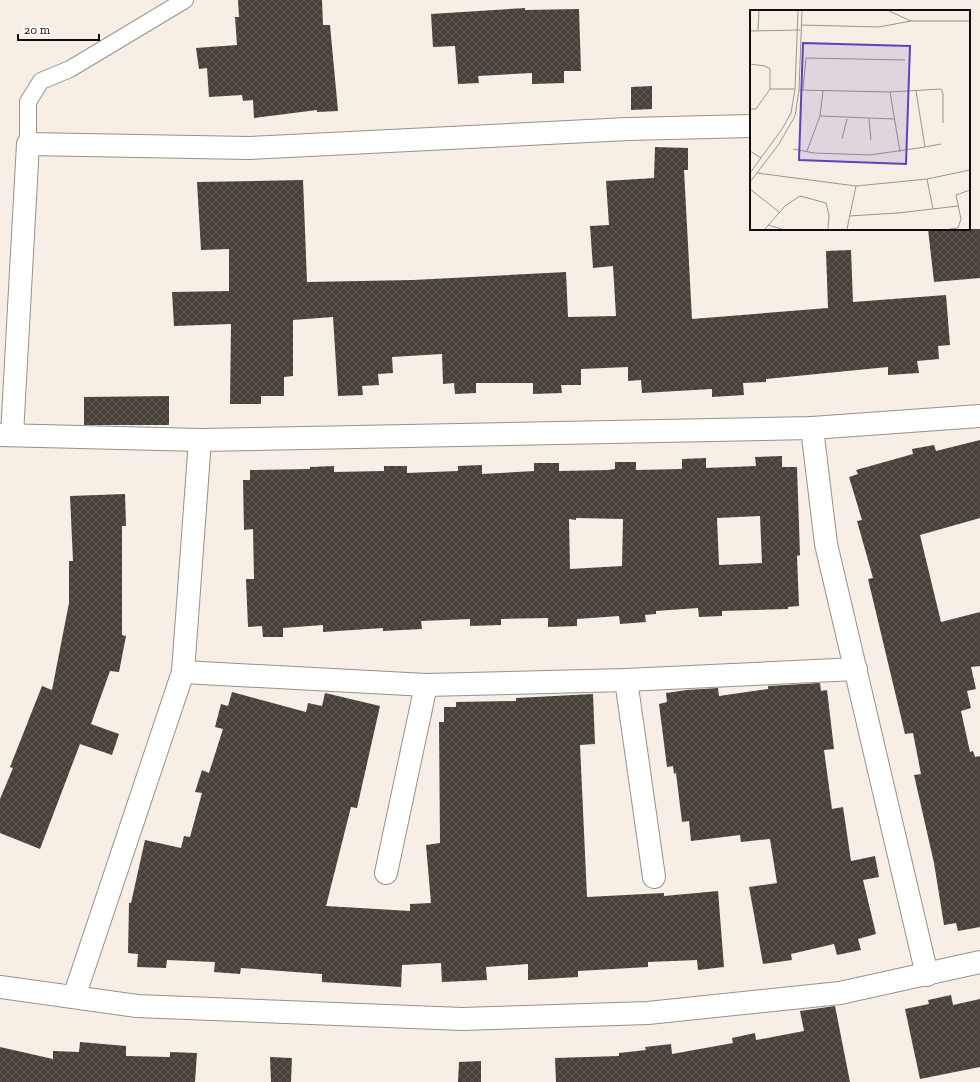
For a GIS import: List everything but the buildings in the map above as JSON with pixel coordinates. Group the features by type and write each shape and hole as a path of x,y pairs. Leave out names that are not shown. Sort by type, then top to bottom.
{"street":[{"path":"750,126 620,130 249,148 28,144 6,435 200,440 812,428 980,416"},
{"path":"812,428 826,544 927,975"},
{"path":"74,997 182,672 200,440"},
{"path":"182,672 426,685 626,680 856,669"},
{"path":"626,680 654,876"},
{"path":"386,873 426,685"},
{"path":"0,987 137,1006 462,1020 656,1012 840,993 927,975 980,962"}],"lane":[{"path":"28,144 28,102 41,81 70,69 185,0"}]}
